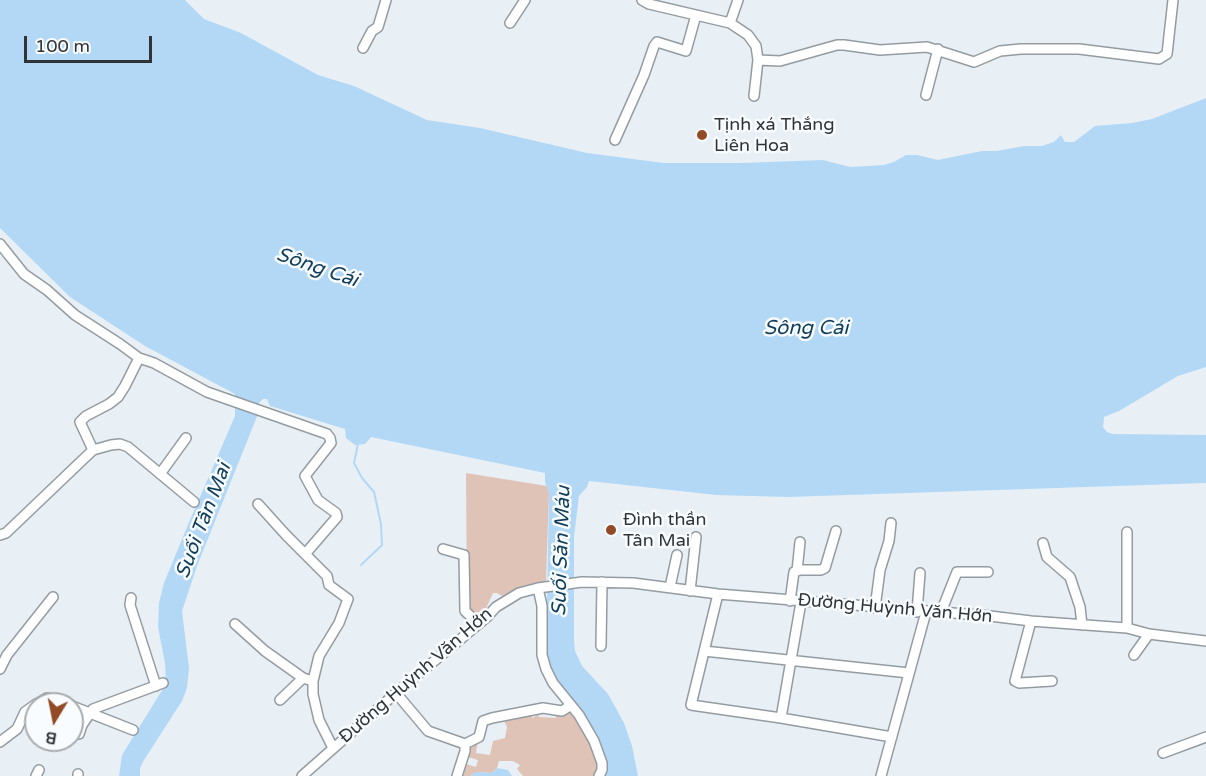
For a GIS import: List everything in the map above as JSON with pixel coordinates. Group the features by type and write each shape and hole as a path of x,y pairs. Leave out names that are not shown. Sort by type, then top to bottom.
{"street":[{"path":"363,48 372,31 378,27 386,0"},
{"path":"510,23 525,0"},
{"path":"642,0 649,4 730,23 754,41 758,60 754,96"},
{"path":"730,23 738,0"},
{"path":"758,60 780,61 837,45 854,45 880,50 916,47 938,49 967,62 974,62 1000,51 1021,49 1079,50 1159,59 1167,54 1173,0"},
{"path":"615,140 644,75 654,46 657,42 687,51 696,15"},
{"path":"926,95 938,49"},
{"path":"0,244 24,274 47,290 75,315 139,358 154,363 207,392 327,434 331,440 305,476 318,500 336,513 337,517 306,553"},
{"path":"93,450 80,422 117,397 139,358"},
{"path":"160,474 186,438"},
{"path":"0,535 6,533 93,450 111,445 120,444 128,447 194,502"},
{"path":"258,504 327,576 329,585 348,599 339,623 320,656 313,681 313,694 319,720 333,748"},
{"path":"875,608 880,570 889,541 891,523"},
{"path":"790,601 792,575 797,571 817,571 825,568 836,531"},
{"path":"1127,532 1127,628"},
{"path":"690,591 696,537"},
{"path":"797,571 800,542"},
{"path":"1043,543 1047,557 1070,577 1080,607 1082,625"},
{"path":"443,549 464,555 465,611 479,624"},
{"path":"670,587 678,555"},
{"path":"941,612 957,572 988,572"},
{"path":"881,776 909,673 921,612 920,573"},
{"name":"Đường Huỳnh Văn Hớn","path":"302,776 496,607 511,597 538,588 582,582 670,587 801,602 1127,628 1149,634 1206,641"},
{"path":"601,646 602,582"},
{"path":"538,588 542,606 541,644 546,669 553,683 572,705 594,741 602,764 602,770 598,776"},
{"path":"718,594 691,705 892,737"},
{"path":"0,669 7,655 53,597"},
{"path":"84,726 93,709 159,685 130,605 131,598"},
{"path":"781,718 801,602"},
{"path":"1031,621 1015,681 1019,683 1052,681"},
{"path":"235,624 264,651 303,678 313,681"},
{"path":"1134,655 1149,634"},
{"path":"704,651 909,673"},
{"path":"280,700 303,678"},
{"path":"396,693 428,731 465,744 479,737 482,723 492,718 543,708 562,711 572,705"},
{"path":"84,711 133,730"},
{"path":"0,742 17,729 24,714"},
{"path":"1162,753 1206,737"},
{"path":"457,776 465,744"}],"shaded area":[{"path":"466,473 547,486 549,493 546,581 521,587 502,596 493,593 484,613 477,618 467,610"},
{"path":"571,708 579,720 577,721 580,728 582,727 591,742 599,767 594,776 523,776 517,769 520,765 513,761 499,761 492,773 477,772 470,776 461,776 466,764 476,767 478,760 468,757 470,746 478,740 476,753 490,755 493,741 505,738 507,727 503,719 532,713 532,718 538,715 539,717 556,718 554,712"}],"water":[{"name":"Sông Cái","path":"0,0 185,0 204,19 241,33 318,75 354,86 427,120 480,128 587,153 664,163 823,160 850,167 884,165 906,155 938,160 982,151 1042,146 1054,142 1061,135 1065,142 1074,142 1095,126 1152,119 1206,98 1206,367 1178,376 1119,411 1104,417 1103,427 1107,432 1113,434 1206,435 1206,483 788,497 716,495 589,481 579,496 574,537 575,651 582,666 608,694 624,723 632,746 638,776 602,776 604,762 553,679 546,655 549,493 545,473 371,437 365,444 355,445 346,438 345,429 270,406 267,399 263,399 259,403 258,414 197,566 182,611 189,668 187,688 182,701 144,760 140,768 140,776 119,776 122,755 166,684 165,663 158,627 159,603 164,583 235,416 235,394 145,346 70,297 0,228"},
{"path":"497,768 508,770 512,776 470,776 477,772 492,773"}],"waterway":[{"path":"358,444 354,463 362,478 374,492 381,524 382,545 361,565"}],"place":[{"name":"Tịnh xá Thắng Liên Hoa","path":"702,135"},
{"name":"Đình thần Tân Mai","path":"611,530"}],"water label":[{"name":"Suối Tân Mai","path":"204,521"},
{"name":"Suối Săn Máu","path":"562,551"}]}
